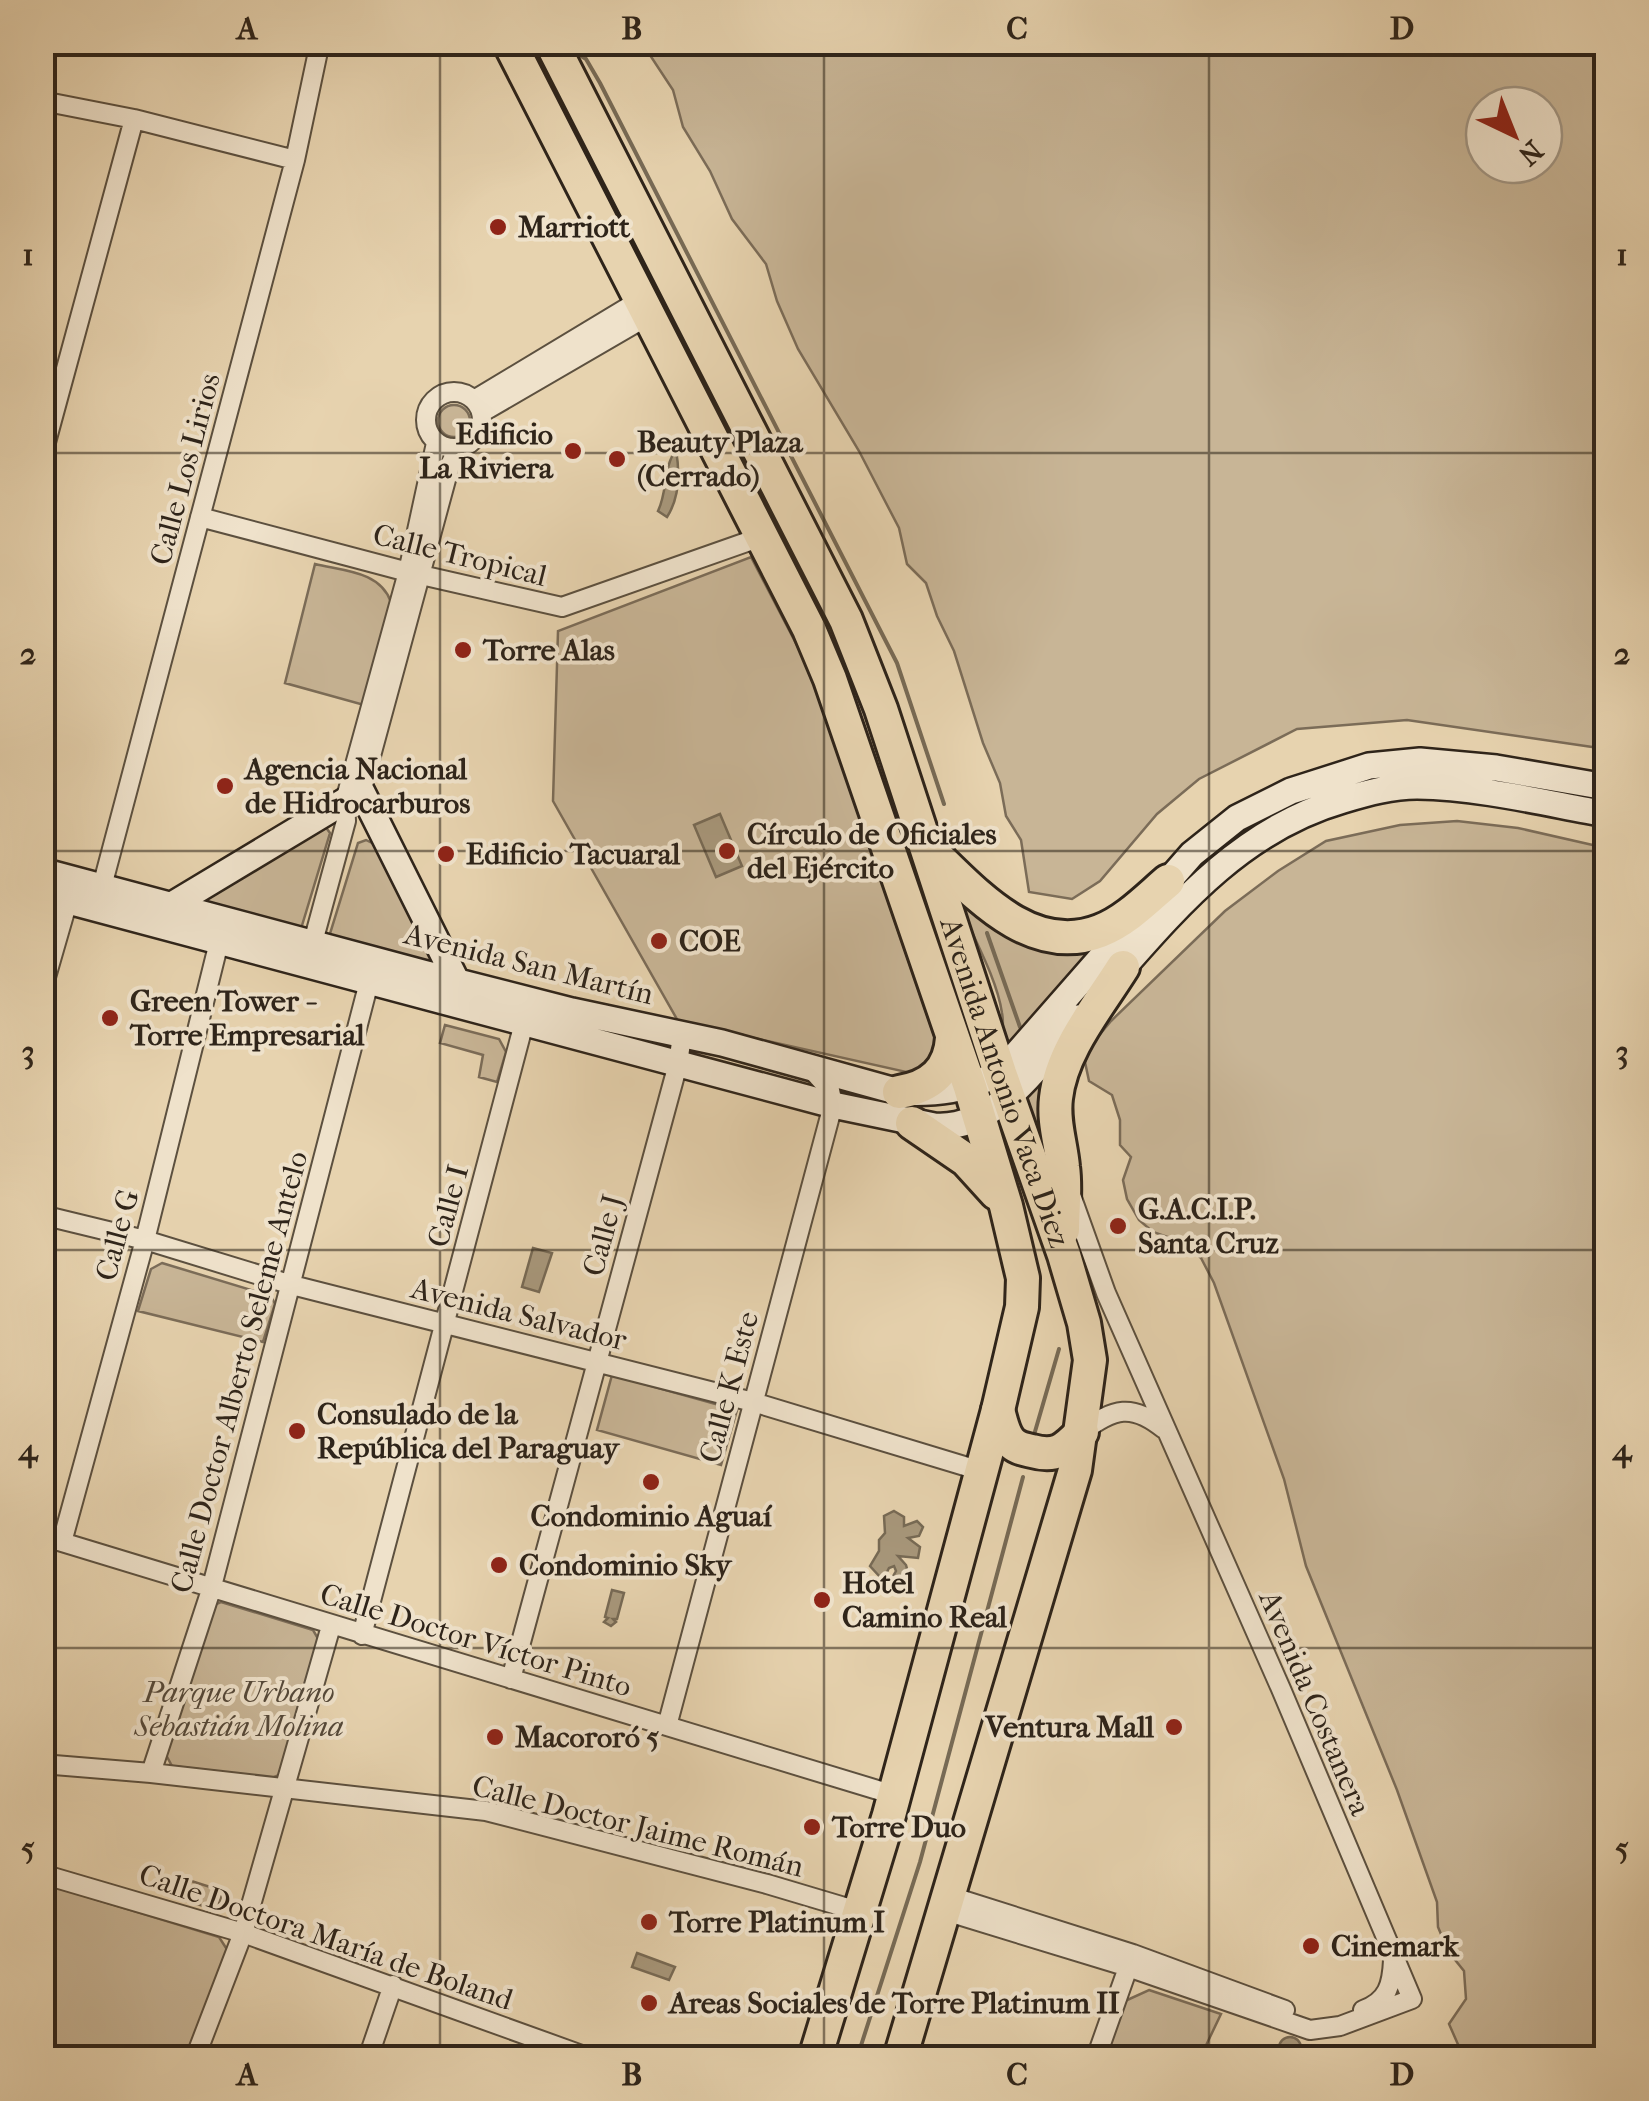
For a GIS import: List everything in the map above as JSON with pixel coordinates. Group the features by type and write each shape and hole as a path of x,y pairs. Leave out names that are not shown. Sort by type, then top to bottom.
{"highway":[{"name":"Avenida Antonio Vaca Diez","path":"509,42 637,316 664,348 809,629 846,718 970,1088 1023,1278 1022,1307 998,1410 861,1912 815,2058"},
{"name":"Avenida Antonio Vaca Diez","path":"551,42 827,580 866,668 1044,1201 1064,1242 1084,1323 1090,1360 1082,1432 1064,1510 900,2058"},
{"path":"761,536 778,529 797,532 827,580"},
{"path":"927,846 1007,918 1043,936 1099,932 1124,918 1168,882"},
{"path":"1064,1242 1064,1169 1056,1132 1055,1100 1060,1078 1082,1032 1123,968"},
{"path":"899,1092 922,1086 945,1068 952,1038"},
{"path":"912,1123 966,1160 1006,1206"},
{"path":"998,1410 1015,1446 1037,1453 1049,1456 1063,1452 1082,1432"},
{"path":"981,1472 1012,1468 1043,1476 1054,1485 1064,1510"}],"main road":[{"path":"978,1120 1192,854 1237,818 1291,791 1368,766 1420,761 1496,768 1606,787"},
{"path":"1004,1084 1123,968 1219,865 1262,835 1312,809 1372,792 1413,786 1454,788 1606,814"},
{"path":"172,905 351,805 458,982"},
{"name":"Avenida San Martín","path":"42,871 99,898 219,942 369,982 458,982 678,1064 833,1106 949,1128 978,1120"},
{"name":"Avenida San Martín","path":"55,898 172,905 312,942 524,1023 569,1022 682,1035 811,1069 838,1072 899,1092 1004,1084"}],"street":[{"name":"Calle Los Lirios","path":"99,898 295,160 320,42"},
{"path":"42,102 134,119 295,160"},
{"path":"42,456 134,119"},
{"path":"478,407 637,316"},
{"path":"478,407 637,316"},
{"path":"312,942 414,574 450,465 458,448 477,436 482,425 478,407 453,392 432,402 425,423 436,443 414,574"},
{"path":"436,443 458,448"},
{"name":"Calle Tropical","path":"200,517 414,574 562,607 761,536"},
{"path":"42,991 55,898"},
{"name":"Calle G","path":"62,1542 219,942"},
{"name":"Calle Doctor Alberto Seleme Antelo","path":"151,1773 211,1590 369,982"},
{"name":"Calle I","path":"362,1635 524,1023"},
{"name":"Calle J","path":"510,1679 678,1064 682,1035"},
{"path":"811,1069 830,1090 833,1106"},
{"name":"Calle K Este","path":"667,1726 833,1106"},
{"path":"1064,1169 1106,1293"},
{"name":"Avenida Salvador","path":"42,1215 144,1240 292,1285 753,1402 981,1472"},
{"path":"1064,1242 1106,1293"},
{"name":"Avenida Costanera","path":"1106,1293 1281,1689 1392,1960 1412,1999 1340,2026 1310,2030 1131,1960"},
{"path":"1082,1432 1100,1418 1121,1410 1151,1418 1165,1430"},
{"name":"Calle Doctor Víctor Pinto","path":"42,1536 894,1795"},
{"path":"195,2058 242,1933 331,1626"},
{"name":"Calle Doctor Jaime Román","path":"42,1764 486,1811 861,1912"},
{"name":"Calle Doctora María de Boland","path":"42,1874 242,1933 393,1984 590,2058"},
{"path":"948,1903 1313,2019 1376,2005 1392,1980 1392,1960"},
{"path":"1096,2058 1131,1960"},
{"path":"368,2058 393,1984"}],"green space":[{"path":"642,43 1606,43 1606,749 1407,720 1297,729 1199,779 1157,814 1100,881 1072,899 1029,892 1021,840 1006,816 1000,783 926,583 907,564 899,528 859,451 798,349 766,264 732,219 710,171 683,127 673,90"},
{"path":"454,405 466,409 470,421 466,433 454,437 442,433 438,421 442,409"},
{"name":"Círculo de Oficiales del Ejército","path":"751,557 815,680 840,742 939,1050 915,1074 678,1021 553,801 558,631"},
{"path":"315,564 370,578 391,602 364,705 285,683"},
{"path":"1457,821 1518,828 1606,848 1606,2058 1464,2058 1449,2024 1466,1999 1464,1971 1448,1951 1438,1927 1437,1902 1397,1790 1306,1566 1284,1479 1214,1283 1201,1258 1185,1243 1153,1232 1139,1220 1127,1199 1123,1180 1131,1157 1120,1145 1120,1120 1112,1095 1089,1081 1085,1062 1091,1045 1111,1021 1225,911 1278,871 1326,841 1400,825"},
{"path":"322,822 330,833 300,932 192,903"},
{"path":"366,840 374,844 443,969 329,937 358,843"},
{"path":"950,882 1015,938 1107,938 1008,1050 999,997"},
{"path":"445,1025 499,1039 506,1052 497,1082 479,1077 483,1055 440,1043"},
{"path":"1079,1031 1056,1190 1020,1096"},
{"path":"162,1263 271,1296 275,1304 263,1342 138,1311 151,1269"},
{"path":"612,1375 737,1410 721,1465 597,1430"},
{"name":"Parque Urbano Sebastián Molina","path":"221,1602 313,1630 320,1642 279,1775 272,1778 172,1766 165,1753 214,1605"},
{"path":"185,1879 223,1891 217,1910 179,1899"},
{"path":"42,1883 219,1937 228,1951 185,2058 43,2058"},
{"path":"1149,1990 1221,2014 1200,2058 1124,2058 1106,2051 1125,2001"}],"shaded area":[{"path":"676,450 678,485 667,517 658,511"},
{"path":"720,814 742,866 716,877 694,825"},
{"path":"533,1248 552,1253 539,1292 522,1287"},
{"path":"894,1511 904,1517 904,1526 917,1521 923,1527 919,1536 908,1538 920,1547 918,1558 898,1556 909,1576 900,1585 892,1584 894,1566 880,1577 870,1566 885,1533 884,1516"},
{"path":"612,1590 624,1593 617,1619 613,1619 616,1622 611,1626 604,1622"},
{"path":"637,1953 675,1967 669,1980 632,1967"},
{"path":"1290,2037 1298,2040 1298,2056 1290,2059 1282,2056 1279,2048 1282,2040"}],"waterway":[{"path":"575,52 586,59 600,83 897,663 944,804"},
{"path":"987,933 1020,1027"},
{"path":"1034,1435 1059,1349"},
{"path":"857,2058 920,1862 1023,1477"}],"place":[{"name":"Marriott","path":"498,227"},
{"name":"Edificio La Riviera","path":"573,451"},
{"name":"Beauty Plaza (Cerrado)","path":"617,459"},
{"name":"Torre Alas","path":"463,650"},
{"name":"Agencia Nacional de Hidrocarburos","path":"225,786"},
{"name":"Círculo de Oficiales del Ejército","path":"727,851"},
{"name":"Edificio Tacuaral","path":"446,854"},
{"name":"COE","path":"659,941"},
{"name":"Green Tower - Torre Empresarial","path":"110,1018"},
{"name":"G.A.C.I.P. Santa Cruz","path":"1118,1226"},
{"name":"Consulado de la República del Paraguay","path":"297,1431"},
{"name":"Condominio Aguaí","path":"651,1482"},
{"name":"Condominio Sky","path":"499,1565"},
{"name":"Hotel Camino Real","path":"822,1600"},
{"name":"Ventura Mall","path":"1174,1727"},
{"name":"Macororó 5","path":"495,1737"},
{"name":"Torre Duo","path":"812,1827"},
{"name":"Torre Platinum I","path":"649,1922"},
{"name":"Cinemark","path":"1311,1946"},
{"name":"Areas Sociales de Torre Platinum II","path":"649,2003"}]}
